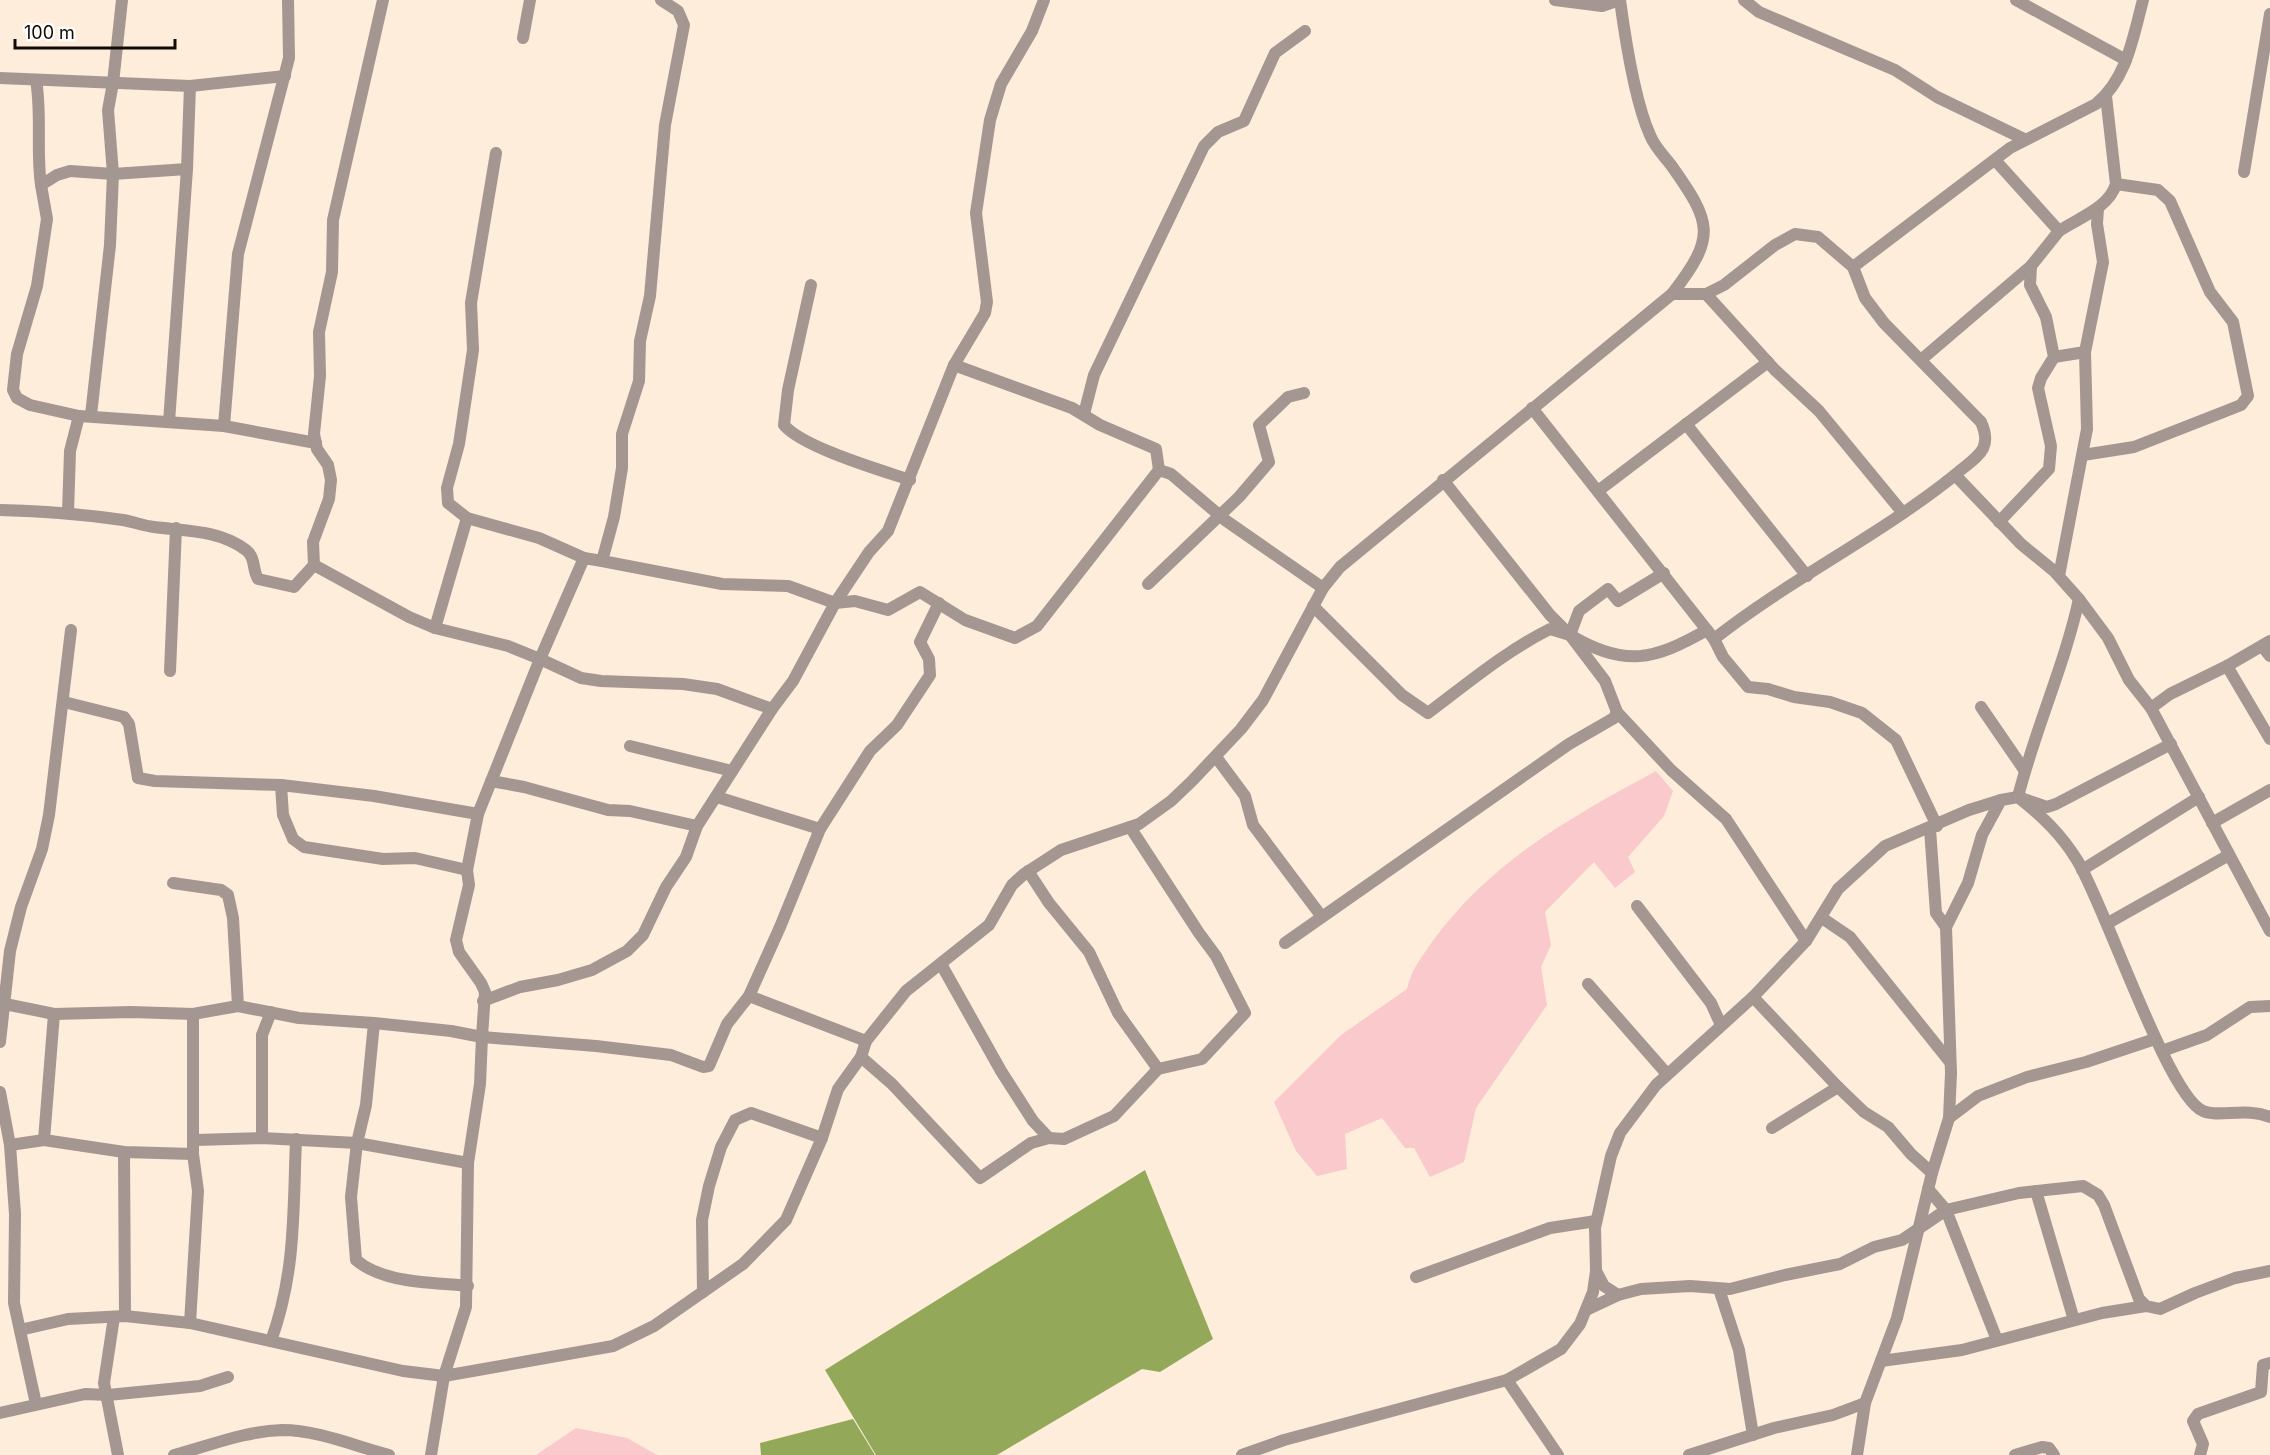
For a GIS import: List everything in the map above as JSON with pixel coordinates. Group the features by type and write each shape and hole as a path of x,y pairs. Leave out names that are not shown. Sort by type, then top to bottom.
{"street":[{"path":"68,513 70,451 85,416 110,245 113,174 108,110 122,0"},
{"path":"224,426 238,255 289,58 288,0"},
{"path":"0,510 68,513 176,528 227,539 247,550 253,558 258,579 286,587 294,587 314,565 314,542 329,499 331,480 328,465 316,443 319,332 332,272 333,220 383,0"},
{"path":"523,38 530,0"},
{"path":"602,561 614,517 622,468 622,434 639,381 640,342 650,296 665,125 684,26 678,11 661,0"},
{"path":"483,1001 520,987 578,975 627,951 643,935 666,887 686,857 697,826 772,709 793,681 835,603 869,552 888,531 954,365 985,313 987,302 976,213 990,120 1001,84 1032,31 1044,0"},
{"path":"20,1330 68,1319 119,1316 190,1323 403,1371 444,1376 613,1346 654,1326 743,1264 786,1220 822,1138 838,1089 861,1057 866,1041 906,991 988,925 1012,885 1028,871 1061,850 1139,824 1171,801 1216,757 1263,700 1323,588 1340,567 1672,294 1694,265 1704,234 1701,214 1694,198 1650,136 1638,93 1619,0 1602,6 1555,0"},
{"path":"1744,0 1759,12 1895,70 1937,97 2024,139"},
{"path":"2016,0 2126,60"},
{"path":"1852,267 2024,139 2096,104 2106,96 2126,60 2143,0"},
{"path":"2244,172 2270,14"},
{"path":"1084,414 1094,375 1204,146 1218,132 1244,121 1275,52 1305,31"},
{"path":"0,78 190,86 285,75"},
{"path":"36,80 40,107 38,154 47,219 37,286 17,354 13,390 17,398 30,405 85,416 224,426 316,443"},
{"path":"169,422 187,169 190,86"},
{"path":"1922,359 2031,266 2059,231 2098,208 2114,192 2116,184 2106,96"},
{"path":"496,153 471,303 473,350 459,444 447,488 448,503 467,518 539,538 584,558 722,584 788,586 835,603 855,601 888,610 920,592 965,620 1015,638 1037,626 1159,470 1156,450 1100,425 1084,414 954,365"},
{"path":"1995,160 2059,231"},
{"path":"41,185 57,175 70,171 113,174 187,169"},
{"path":"2083,455 2143,443 2241,405 2248,396 2233,322 2210,292 2170,201 2158,190 2116,184"},
{"path":"2059,576 2087,429 2085,352 2103,262 2097,224 2098,208"},
{"path":"1313,606 1402,695 1428,713 1497,660 1551,629 1570,635 1607,655 1649,656 1711,634 1807,576 1903,513 1955,476 1985,448 1988,436 1981,422 1884,322 1865,298 1852,267 1818,237 1795,234 1766,251 1724,285 1706,294 1672,294"},
{"path":"1999,522 2049,469 2051,446 2038,388 2041,378 2054,357 2046,317 2030,285 2031,266"},
{"path":"810,285 788,390 784,425 807,440 910,480"},
{"path":"1706,294 1768,362 1819,411 1903,513"},
{"path":"2054,357 2085,352"},
{"path":"1598,491 1768,362"},
{"path":"1148,584 1239,497 1269,462 1259,424 1288,397 1304,393"},
{"path":"1532,408 1664,573 1711,634 1723,657 1748,687 1830,702 1862,713 1896,740 1933,827 1936,913 1946,927"},
{"path":"1686,424 1807,576"},
{"path":"1159,470 1171,474 1218,515 1323,588"},
{"path":"1955,476 1999,522 2059,576 2108,638 2129,680 2151,708 2171,744 2270,931"},
{"path":"1443,480 1600,674 1617,712 1671,770 1726,819 1806,941"},
{"path":"435,628 467,518"},
{"path":"171,671 176,528"},
{"path":"431,1455 444,1376 466,1307 468,1286 468,1163 480,1084 485,992 459,952 456,940 469,885 467,870 478,814 540,659 584,558"},
{"path":"314,565 409,617 435,628 508,646 581,678 609,682 683,684 717,689 772,709"},
{"path":"1570,635 1578,611 1608,589 1618,601 1664,573"},
{"path":"2018,797 2055,676 2065,658 2079,599"},
{"path":"4,1004 54,1014 131,1012 193,1014 238,1006 299,1018 374,1023 452,1031 482,1038 596,1046 671,1055 703,1067 709,1066 727,1024 748,996 780,927 820,829 870,751 897,725 930,675 929,659 920,642 939,603"},
{"path":"0,1042 10,951 21,907 42,849 49,815 64,702 70,630"},
{"path":"2151,708 2170,694 2267,648"},
{"path":"2227,666 2270,739"},
{"path":"64,702 124,717 129,724 138,778 155,781 280,785 374,796 478,814"},
{"path":"1981,707 2025,771"},
{"path":"1285,943 1569,744 1614,718 1617,712"},
{"path":"1242,1455 1284,1440 1507,1380 1561,1349 1580,1324 1593,1292 1596,1271 1596,1221 1611,1156 1620,1133 1636,1109 1667,1074 1753,997 1806,941 1838,889 1861,866 1886,846 1969,810 2018,797 2048,807 2171,744"},
{"path":"630,746 732,771"},
{"path":"1216,757 1245,796 1253,825 1322,917"},
{"path":"491,781 524,786 608,810 630,811 697,826"},
{"path":"280,785 284,815 293,839 304,847 383,859 415,858 467,870"},
{"path":"2212,823 2270,790"},
{"path":"717,797 820,829"},
{"path":"2018,797 2052,824 2082,870 2108,923 2155,1039 2192,1104 2204,1112 2256,1112 2270,1117"},
{"path":"2082,870 2199,797"},
{"path":"1857,1455 1865,1403 1897,1318 1932,1173 1949,1118 1950,1062 1946,927 1968,883 1982,835 2001,800"},
{"path":"861,1057 892,1084 981,1178 1031,1143 1049,1138 1064,1139 1114,1116 1158,1069 1202,1059 1245,1013 1216,956 1198,933 1130,827"},
{"path":"2108,923 2229,855"},
{"path":"1028,871 1049,903 1089,952 1118,1013 1158,1069"},
{"path":"173,883 221,890 228,895 233,918 238,1006"},
{"path":"1637,906 1711,1003 1721,1025"},
{"path":"1822,918 1850,937 1950,1062"},
{"path":"941,964 1001,1071 1034,1121 1049,1138"},
{"path":"1588,984 1667,1074"},
{"path":"748,996 866,1041"},
{"path":"1753,997 1838,1087 1864,1112 1888,1127 1911,1154 1932,1173"},
{"path":"2162,1051 2207,1035 2250,1007 2270,1006"},
{"path":"261,1138 262,1035 271,1012"},
{"path":"44,1140 54,1014"},
{"path":"190,1323 198,1191 193,1154 195,1140 193,1014"},
{"path":"374,1023 366,1106 357,1143 351,1197 356,1260 363,1266 394,1277 468,1286"},
{"path":"1949,1118 1978,1096 2027,1077 2086,1062 2155,1039"},
{"path":"1772,1128 1838,1087"},
{"path":"0,1092 10,1145 15,1214 14,1303 36,1404"},
{"path":"703,1292 702,1220 721,1147 735,1120 751,1113 822,1138"},
{"path":"195,1140 261,1138 357,1143 468,1163"},
{"path":"271,1341 283,1307 290,1273 296,1139"},
{"path":"10,1145 44,1140 124,1152 193,1154"},
{"path":"118,1455 104,1383 119,1316 124,1152"},
{"path":"1586,1310 1618,1295 1641,1289 1690,1286 1730,1289 1840,1264 1874,1247 1902,1240 1946,1210 2036,1191 2083,1186 2098,1195 2139,1299 2146,1306"},
{"path":"1928,1189 1946,1210 1997,1340"},
{"path":"2036,1191 2074,1320"},
{"path":"1416,1277 1550,1228 1596,1221"},
{"path":"1596,1271 1604,1286 1618,1295"},
{"path":"1881,1361 1962,1350 2074,1320 2146,1306 2160,1309 2235,1278 2267,1274"},
{"path":"1719,1289 1738,1350 1753,1435"},
{"path":"2200,1455 2203,1444 2193,1421 2198,1414 2261,1392 2263,1365 2270,1363"},
{"path":"0,1413 85,1394 108,1395 200,1386 228,1377"},
{"path":"1507,1380 1558,1455"},
{"path":"1689,1455 1753,1435 1833,1415 1865,1403"},
{"path":"174,1455 240,1436 283,1430 389,1455"},
{"path":"2015,1455 2042,1447 2049,1448 2054,1455"}],"shaded area":[{"path":"1656,771 1673,791 1664,816 1628,857 1635,872 1615,888 1594,862 1545,912 1551,945 1541,967 1547,1005 1476,1108 1464,1162 1430,1177 1414,1148 1405,1148 1382,1118 1345,1134 1347,1169 1317,1176 1296,1151 1274,1102 1341,1035 1407,989 1414,970 1432,942 1455,913 1506,864 1563,824"},
{"path":"1145,1170 1213,1339 1160,1372 1142,1369 997,1455 876,1455 825,1370"},
{"path":"853,1419 875,1455 761,1455 760,1443"},
{"path":"576,1428 627,1438 657,1455 536,1455"}]}
